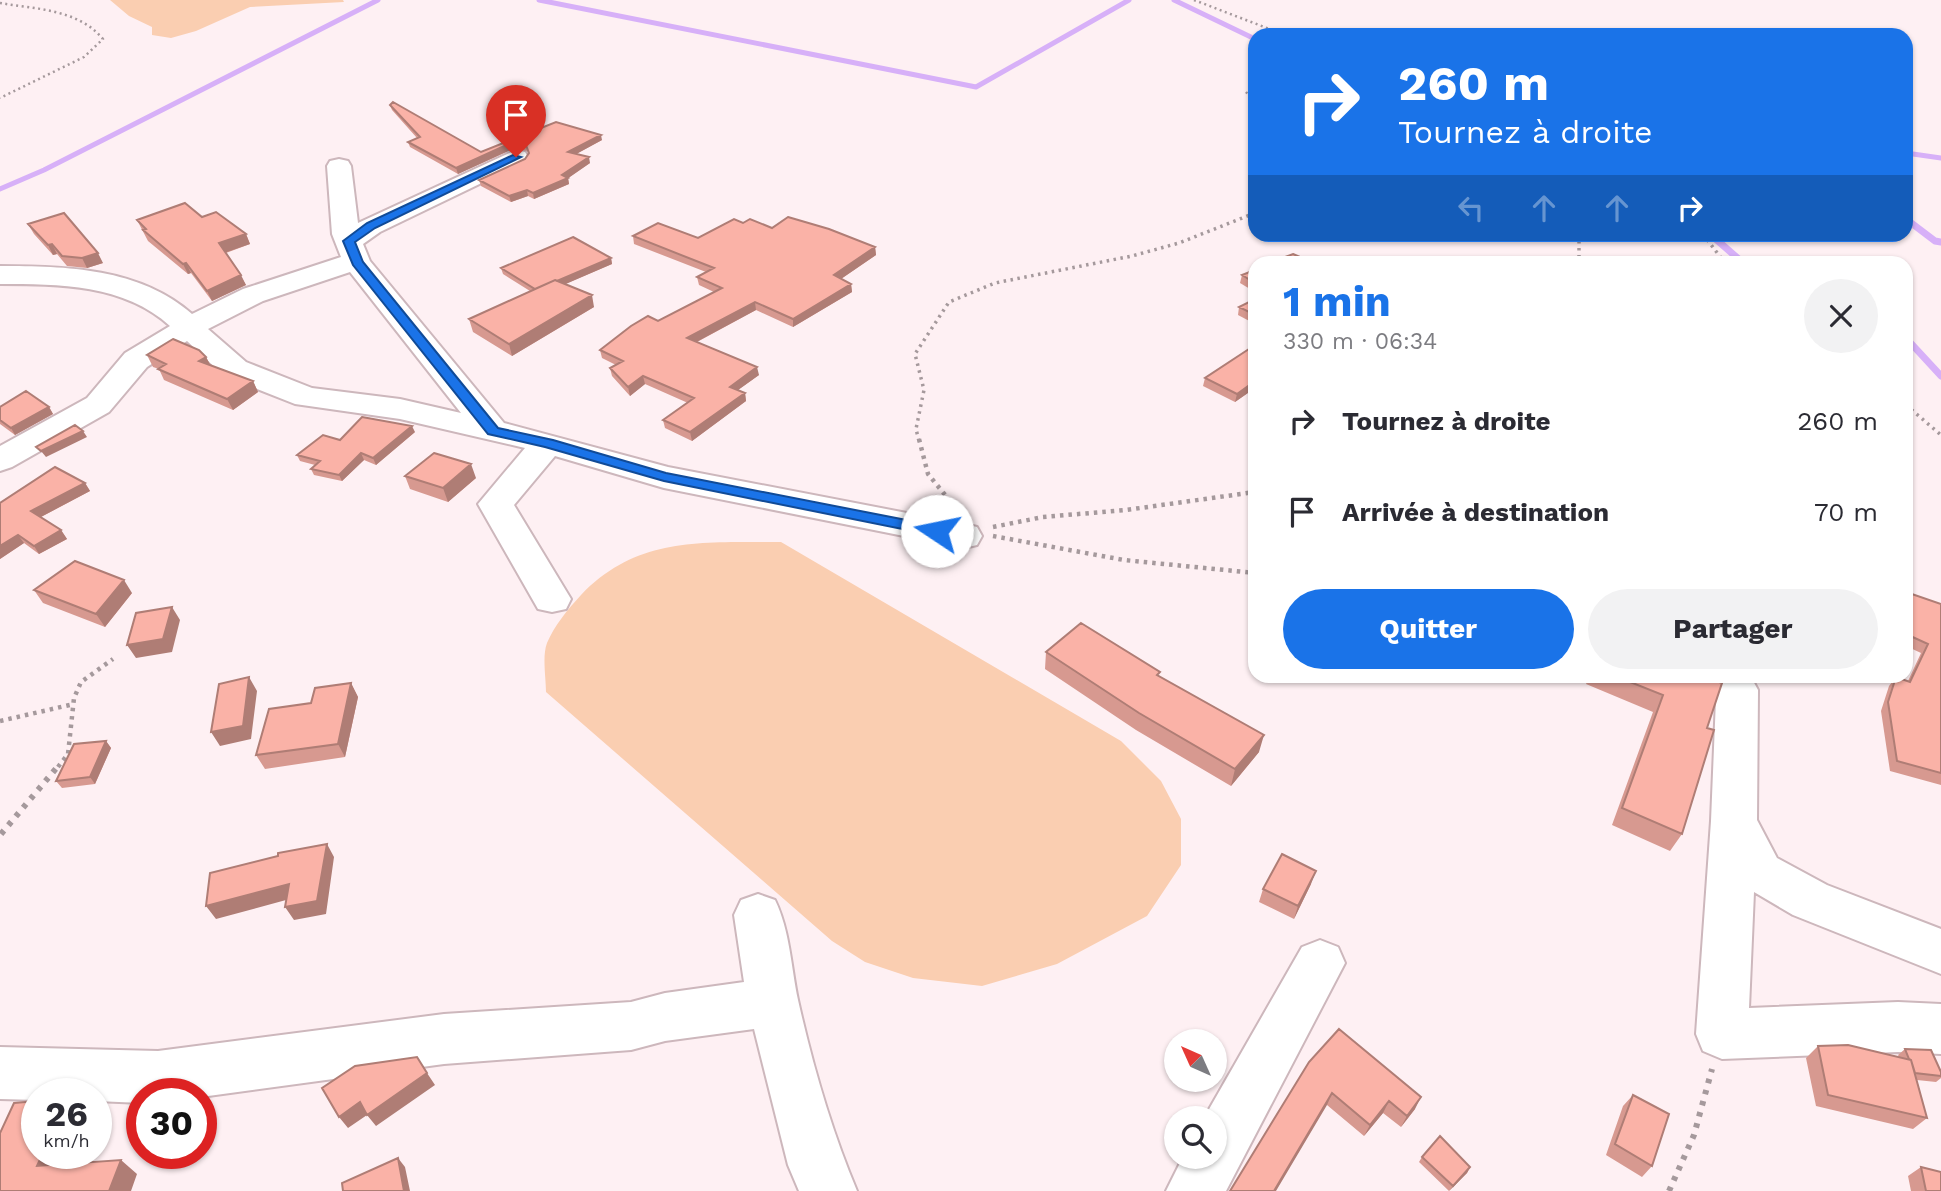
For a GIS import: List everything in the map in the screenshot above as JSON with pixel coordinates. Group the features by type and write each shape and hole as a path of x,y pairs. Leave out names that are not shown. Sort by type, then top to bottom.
{"street":[{"path":"0,460 98,405 136,360 187,328 253,295 353,251 371,226 516,157"},
{"path":"339,166 353,251 493,431"},
{"path":"0,275 46,275 128,287 164,305 235,369 306,397 400,409 548,443 664,477 964,536"},
{"path":"548,443 496,503 552,599"},
{"path":"1718,683 1737,690 1734,821 1722,1034 1898,1027 1941,1030"},
{"path":"1734,821 1760,872 1810,900 1941,951"},
{"path":"758,915 773,1002 816,1165 828,1191"},
{"path":"1227,1133 1320,963"},
{"path":"0,1073 158,1077 443,1039 631,1026 665,1017 773,1002"},
{"path":"1195,1191 1207,1169"}],"path":[{"path":"1194,0 1267,28"},
{"path":"0,3 82,19 97,27 103,39 84,57 0,98"},
{"path":"964,536 961,514 928,474 916,429 924,390 915,354 949,302 995,284 1132,256 1179,243 1248,216"},
{"path":"1913,411 1941,435"},
{"path":"964,536 1026,517 1125,510 1205,496 1248,493"},
{"path":"964,536 988,535 1124,560 1248,572"},
{"path":"0,842 0,833 68,754 74,704 81,682 113,659"},
{"path":"0,721 74,704"},
{"path":"1669,1191 1694,1135 1722,1034"}],"shaded area":[{"path":"110,0 344,2 250,7 196,31 171,38 152,35 152,27 129,16"},
{"path":"781,542 1121,741 1161,781 1181,819 1181,865 1147,916 1057,964 982,986 913,978 865,962 832,941 546,692 547,643 571,606 603,576 649,552 674,546"}],"building":[{"path":"393,102 481,152 556,122 601,135 568,152 589,157 562,175 568,178 533,193 527,190 509,196 479,180 525,159 529,153 526,145 513,142 456,168 408,142 420,137 390,105"},
{"path":"185,203 202,217 216,212 246,234 219,243 241,275 207,291 186,263 183,264 143,230 146,229 137,220"},
{"path":"64,213 98,253 82,258 62,256 28,224"},
{"path":"788,217 875,247 834,275 851,284 793,319 755,302 687,338 757,367 730,387 745,393 690,432 663,420 694,398 643,376 628,387 610,368 623,361 600,350 648,316 658,321 722,288 697,277 714,268 633,236 658,223 698,238 734,219 743,223 750,219 772,228"},
{"path":"573,237 611,258 535,289 501,268"},
{"path":"555,280 592,295 509,344 469,319"},
{"path":"1248,302 1248,312 1239,307"},
{"path":"173,339 199,350 206,357 199,361 253,381 227,399 158,369 166,364 147,355"},
{"path":"1248,350 1248,386 1237,394 1205,378"},
{"path":"26,391 49,407 11,428 0,420 0,407"},
{"path":"362,417 412,426 373,458 361,453 339,475 311,469 320,461 297,455 323,435 340,440"},
{"path":"75,425 83,431 41,451 36,447"},
{"path":"434,453 471,464 443,488 405,476"},
{"path":"55,467 85,483 31,511 61,530 34,546 18,535 0,546 0,503"},
{"path":"75,561 124,580 96,614 34,590"},
{"path":"1913,594 1941,604 1941,773 1897,761 1888,702 1894,683 1913,683 1913,676 1928,644 1913,637"},
{"path":"172,607 163,639 127,645 136,613"},
{"path":"1081,623 1160,672 1157,675 1264,735 1235,769 1139,713 1046,652"},
{"path":"249,677 243,726 211,732 219,684"},
{"path":"351,683 338,744 256,755 269,709 311,703 315,688"},
{"path":"1633,683 1722,683 1707,728 1714,730 1682,834 1622,808 1663,695"},
{"path":"106,741 90,777 56,781 74,744"},
{"path":"327,844 317,901 285,907 289,884 206,906 210,873 278,856 278,853"},
{"path":"1282,854 1316,871 1298,906 1263,889"},
{"path":"1339,1029 1421,1097 1407,1116 1389,1101 1370,1125 1332,1093 1274,1191 1230,1191 1309,1062"},
{"path":"1848,1045 1911,1060 1927,1118 1828,1095 1818,1046"},
{"path":"1905,1049 1931,1050 1941,1076 1915,1073"},
{"path":"417,1057 427,1073 367,1115 360,1102 339,1117 322,1088 355,1066"},
{"path":"1633,1095 1669,1114 1652,1166 1615,1144"},
{"path":"21,1102 21,1169 112,1169 112,1161 121,1160 109,1191 0,1191 0,1133 14,1103"},
{"path":"1440,1136 1470,1167 1453,1186 1422,1157"},
{"path":"398,1158 404,1191 343,1191 342,1183"},
{"path":"1921,1167 1941,1172 1941,1191 1926,1191"}],"waterway":[{"path":"0,189 44,170 378,0"},
{"path":"539,0 976,87 1129,0"},
{"path":"1174,0 1248,36"},
{"path":"1913,154 1941,158"},
{"path":"1913,224 1935,241 1941,242"},
{"path":"1719,242 1735,256"},
{"path":"1913,346 1941,376"}],"route":[{"path":"516,157 371,226 349,241 357,263 493,431 548,443 664,477 937,531"}]}
